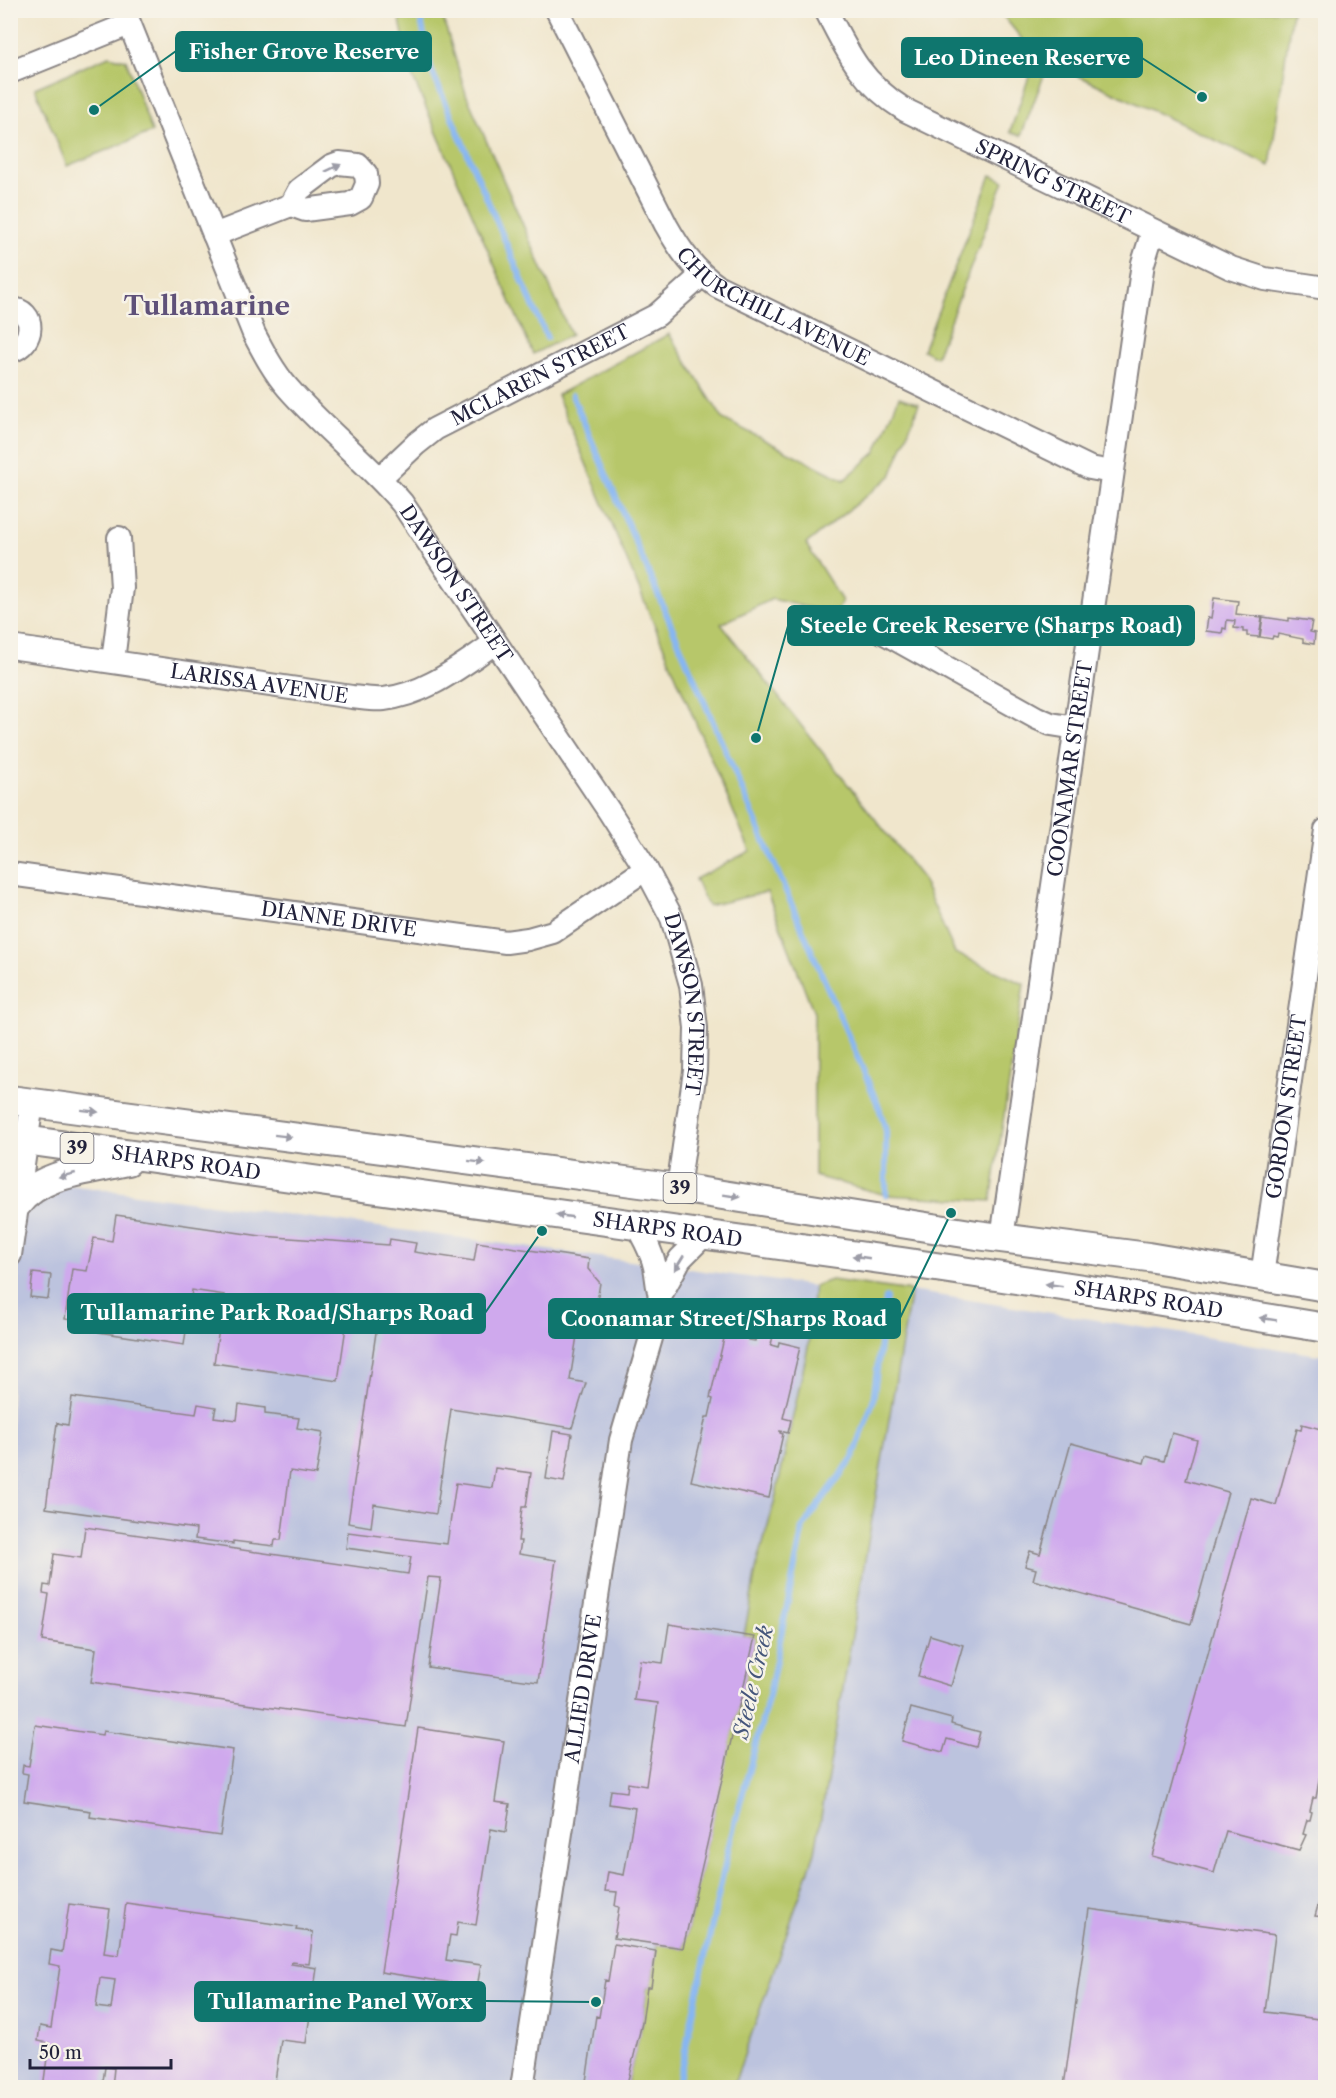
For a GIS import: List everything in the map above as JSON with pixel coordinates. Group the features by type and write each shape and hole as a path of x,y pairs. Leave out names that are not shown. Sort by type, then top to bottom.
{"main road":[{"name":"SHARPS ROAD","path":"21,1102 678,1188 1002,1238 1148,1257 1326,1287"},
{"name":"SHARPS ROAD","path":"18,1139 751,1241 1143,1298 1326,1328"},
{"path":"17,1204 32,1189 54,1178 144,1157"},
{"path":"678,1188 687,1204 699,1214 739,1221 751,1241"},
{"path":"1143,1298 1148,1257"}],"street":[{"name":"CHURCHILL AVENUE","path":"557,10 666,225 678,246 702,275 717,286 1090,468 1112,472"},
{"name":"SPRING STREET","path":"826,10 853,62 864,77 890,101 905,110 1153,231 1249,275 1326,288"},
{"path":"10,72 126,17"},
{"name":"DAWSON STREET","path":"126,17 254,334 270,364 288,388 380,478 402,503 646,869 672,918 691,985 696,1028 694,1071 678,1188"},
{"path":"214,234 291,206"},
{"name":"COONAMAR STREET","path":"1002,1238 1143,263 1153,231"},
{"name":"MCLAREN STREET","path":"380,478 435,429 657,315 702,275"},
{"path":"10,309 25,314 30,333 23,345 10,351"},
{"path":"113,662 122,588 118,538"},
{"path":"870,625 1037,718 1051,724 1076,728"},
{"name":"LARISSA AVENUE","path":"10,647 352,697 381,699 405,696 431,685 495,643"},
{"name":"GORDON STREET","path":"1262,1276 1326,830"},
{"name":"DIANNE DRIVE","path":"10,874 506,942 553,932 646,869"},
{"path":"10,1255 17,1204 21,1102"},
{"name":"ALLIED DRIVE","path":"637,1226 656,1268 656,1285 660,1296"},
{"name":"ALLIED DRIVE","path":"522,2088 618,1455 651,1338 660,1296 680,1259 705,1235"}],"shaded area":[{"path":"11,1177 814,1286 808,1347 775,1499 756,1570 745,1635 754,1637 683,1948 657,1945 651,1987 648,1987 642,2023 626,2087 11,2088"},
{"path":"911,1291 1325,1356 1325,2087 733,2088 815,1852"}],"green space":[{"path":"398,11 441,11 466,94 571,335 533,354 411,73"},
{"path":"999,11 1292,11 1270,166 1049,62 1021,136 1010,132 1036,56"},
{"path":"109,56 126,60 152,132 67,166 35,88"},
{"path":"991,175 1004,181 936,357 923,350"},
{"path":"669,334 723,419 844,480 876,452 899,397 919,404 891,476 806,544 842,601 836,614 772,599 721,624 921,877 955,953 1024,984 991,1201 886,1195 814,1176 814,1013 767,892 708,906 695,879 750,851 557,395"},
{"path":"831,1280 911,1291 815,1852 733,2087 626,2088 642,2023 647,1987 651,1987 657,1944 683,1948 754,1637 744,1636 756,1570 775,1499 808,1347 814,1286"}],"building":[{"path":"1214,598 1238,601 1236,614 1262,617 1259,637 1247,636 1247,632 1243,632 1243,629 1234,628 1235,621 1227,620 1226,629 1223,628 1222,633 1206,631"},
{"path":"1263,617 1289,621 1289,618 1312,621 1310,632 1315,633 1314,644 1303,642 1303,639 1278,634 1272,639 1260,637"},
{"path":"116,1215 261,1236 389,1245 390,1239 416,1243 414,1252 474,1261 477,1242 589,1259 588,1269 600,1283 594,1319 580,1317 570,1380 586,1383 572,1428 451,1409 436,1514 374,1504 371,1527 348,1523 380,1305 350,1300 338,1381 214,1363 224,1295 192,1290 184,1345 99,1332 100,1325 65,1319 72,1269 87,1271 94,1238 112,1241"},
{"path":"33,1273 51,1275 48,1299 30,1297"},
{"path":"726,1330 749,1336 748,1340 755,1341 757,1332 773,1336 771,1345 778,1347 779,1342 800,1347 783,1418 791,1420 788,1433 780,1431 783,1434 769,1498 691,1481 706,1417 709,1417 713,1399 710,1398"},
{"path":"72,1397 196,1414 198,1404 216,1407 214,1417 237,1420 239,1404 265,1408 265,1414 299,1418 297,1428 323,1432 316,1475 290,1471 281,1540 275,1540 274,1546 195,1539 196,1529 46,1508 57,1423 68,1425"},
{"path":"1302,1424 1321,1429 1320,1435 1326,1437 1326,1754 1322,1767 1324,1767 1322,1776 1320,1775 1316,1798 1313,1798 1310,1820 1307,1820 1303,1834 1306,1835 1299,1850 1226,1831 1214,1873 1152,1856 1251,1498 1276,1505 1297,1429 1301,1430"},
{"path":"553,1431 572,1434 564,1482 546,1479"},
{"path":"1172,1433 1197,1440 1186,1480 1228,1492 1191,1624 1033,1580 1036,1569 1025,1566 1030,1551 1040,1554 1071,1443 1144,1463 1146,1456 1164,1461"},
{"path":"495,1468 531,1473 526,1507 522,1507 518,1541 521,1541 519,1554 556,1560 538,1682 428,1667 441,1578 428,1577 406,1727 91,1682 96,1649 42,1641 49,1594 43,1593 44,1585 50,1586 54,1554 81,1558 85,1527 408,1574 411,1557 346,1548 348,1532 447,1544 456,1483 492,1488"},
{"path":"669,1624 755,1637 683,1948 614,1938 619,1907 615,1906 617,1892 605,1891 608,1872 624,1875 635,1808 609,1804 611,1790 627,1792 628,1783 646,1786 658,1703 634,1700 640,1660 663,1663"},
{"path":"930,1635 963,1645 951,1686 918,1676"},
{"path":"911,1708 952,1719 951,1724 980,1732 976,1747 947,1739 943,1752 902,1741"},
{"path":"35,1725 102,1735 103,1731 233,1750 220,1836 90,1817 91,1811 24,1801 28,1774 22,1773 23,1765 29,1766"},
{"path":"418,1728 504,1741 495,1802 510,1804 506,1832 491,1829 476,1925 458,1922 456,1936 450,1935 446,1960 481,1965 477,1987 381,1972"},
{"path":"1325,1881 1326,1917 1315,1916"},
{"path":"126,1903 297,1927 296,1930 313,1932 309,1964 292,1962 291,1964 317,1968 306,2043 281,2040 274,2088 112,2088 114,2068 105,2067 102,2088 43,2088 49,2043 38,2041 40,2026 51,2028 60,1966 49,1964 51,1950 62,1952 69,1904 110,1909 104,1953 119,1955","holes":["100,1978 115,1980 111,2009 96,2007"]},
{"path":"1089,1909 1275,1935 1265,2012 1326,2020 1326,2088 1064,2086"},
{"path":"614,1944 656,1951 651,1987 647,1987 642,2023 626,2088 585,2088 596,2016 599,2017"}],"waterway":[{"path":"419,10 431,69 547,338"},
{"path":"572,395 879,1107 886,1131 886,1195"},
{"name":"Steele Creek","path":"677,2088 730,1841 769,1695 803,1527 854,1456 873,1401 886,1298"}],"place":[{"name":"Leo Dineen Reserve","path":"1202,97"},
{"name":"Fisher Grove Reserve","path":"94,110"},
{"name":"Steele Creek Reserve (Sharps Road)","path":"756,738"},
{"name":"Coonamar Street/Sharps Road","path":"951,1213"},
{"name":"Tullamarine Park Road/Sharps Road","path":"542,1231"},
{"name":"Tullamarine Panel Worx","path":"596,2002"}],"district":[{"name":"Tullamarine","path":"207,306"}]}
